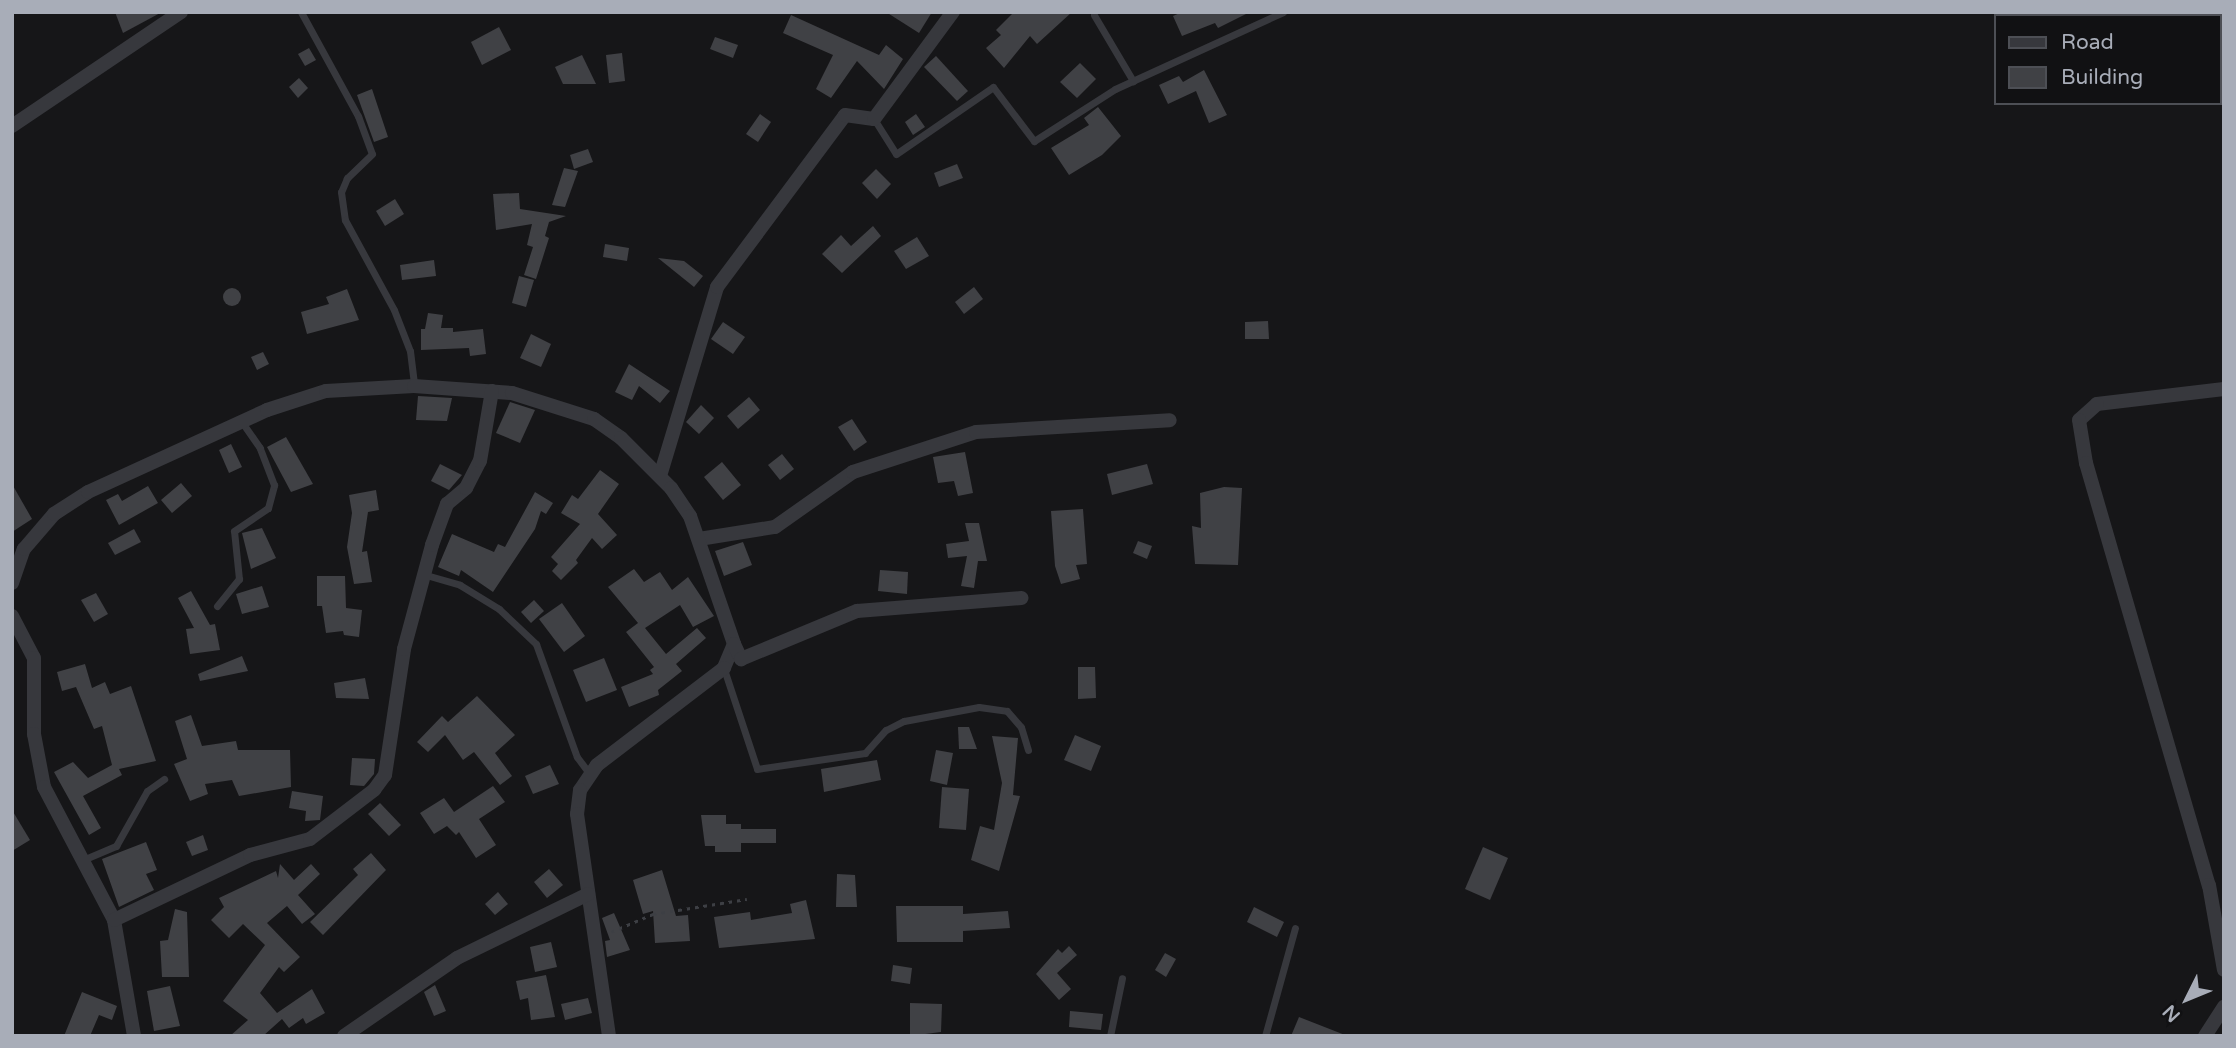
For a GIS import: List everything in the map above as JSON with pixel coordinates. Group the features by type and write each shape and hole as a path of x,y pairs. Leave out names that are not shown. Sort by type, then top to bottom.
{"street":[{"path":"12,126 181,12"},
{"path":"660,476 717,287 845,115 874,119 953,12"},
{"path":"12,583 24,549 54,514 88,492 242,422 326,391 414,386 492,391 543,401 594,419 660,476 690,516 741,659 857,611 1021,598"},
{"path":"2224,389 2097,404 2079,420 2090,476 2209,886 2224,970"},
{"path":"114,920 250,855 310,839 373,790 385,775 404,649 447,504 466,488 480,461 492,391"},
{"path":"699,539 775,527 853,472 976,432 1170,420"},
{"path":"12,616 34,658 34,734 44,787 85,859 114,920 134,1036"},
{"path":"608,1036 577,814 580,790 590,774 724,668 734,644"},
{"path":"344,1036 457,958 588,894"},
{"path":"2205,1036 2224,1007"}],"lane":[{"path":"301,12 358,116 372,155 347,178 341,192 345,220 394,310 410,351 414,386"},
{"path":"874,119 896,154 993,87 1034,141 1133,81 1283,12"},
{"path":"1094,15 1133,81"},
{"path":"217,607 239,579 234,531 268,508 274,485 260,449 242,422"},
{"path":"426,575 460,585 499,609 536,644 577,757 590,774"},
{"path":"724,668 757,769 864,753 886,730 904,721 979,707 1007,711 1021,727 1028,750"},
{"path":"85,859 116,846 147,791 164,779"},
{"path":"1265,1036 1295,928"},
{"path":"1110,1036 1122,978"}],"path":[{"path":"594,937 653,914 747,899"}],"building":[{"path":"115,12 162,12 123,33"},
{"path":"886,12 932,12 919,33"},
{"path":"1014,12 1072,12 1037,44 1030,36 1004,68 986,48 1001,35 996,30"},
{"path":"1182,12 1250,12 1218,28 1215,23 1182,36 1173,16"},
{"path":"791,15 879,55 886,45 903,59 884,89 857,61 831,98 816,89 833,55 783,33"},
{"path":"499,27 511,50 482,65 471,42"},
{"path":"715,37 738,45 733,58 710,49"},
{"path":"309,48 316,60 305,66 298,54"},
{"path":"622,53 625,81 609,83 606,55"},
{"path":"582,55 596,84 563,84 555,67"},
{"path":"936,56 968,91 957,101 924,67"},
{"path":"1080,63 1096,79 1077,98 1060,82"},
{"path":"1204,70 1227,115 1209,123 1196,91 1168,104 1159,85 1179,76 1183,82"},
{"path":"299,78 308,88 298,98 289,87"},
{"path":"372,89 388,137 374,142 357,95"},
{"path":"1098,107 1121,136 1102,155 1069,175 1051,148 1089,125 1084,118"},
{"path":"760,114 771,122 758,142 746,134"},
{"path":"916,114 925,127 913,135 905,122"},
{"path":"588,149 593,162 574,169 570,155"},
{"path":"957,164 963,178 939,187 934,173"},
{"path":"564,168 578,171 565,207 552,205"},
{"path":"876,169 891,184 877,199 862,183"},
{"path":"519,193 520,209 566,216 549,222 545,236 549,238 536,279 524,275 533,247 527,245 532,224 496,230 493,194"},
{"path":"395,199 404,214 385,226 376,211"},
{"path":"873,226 881,236 842,273 822,254 841,235 851,246"},
{"path":"917,237 929,256 906,269 894,251"},
{"path":"605,244 629,248 627,261 603,257"},
{"path":"658,258 684,261 703,276 694,287"},
{"path":"434,260 436,276 402,280 400,265"},
{"path":"519,276 534,280 526,307 512,303"},
{"path":"974,287 983,299 964,314 955,302"},
{"path":"228,288 236,288 241,297 239,304 228,306 223,301 223,293"},
{"path":"347,289 359,320 307,334 301,312 329,304 326,297"},
{"path":"428,313 443,315 441,328 453,328 453,332 483,329 486,354 470,356 469,348 421,350 421,329 425,329"},
{"path":"1268,321 1269,339 1245,339 1245,322"},
{"path":"723,322 745,337 733,354 711,339"},
{"path":"531,334 551,344 541,367 520,358"},
{"path":"263,352 269,364 257,370 251,357"},
{"path":"629,364 670,391 660,403 639,386 632,400 615,392"},
{"path":"418,396 452,398 447,421 416,420"},
{"path":"749,397 760,410 738,429 727,416"},
{"path":"510,402 535,410 520,443 496,433"},
{"path":"701,405 714,418 699,434 686,422"},
{"path":"852,419 867,442 854,451 838,427"},
{"path":"286,437 313,484 291,492 267,447"},
{"path":"231,444 242,467 229,473 219,450"},
{"path":"965,452 973,493 958,496 954,481 938,483 933,457"},
{"path":"782,454 794,469 780,480 768,465"},
{"path":"722,462 741,485 723,500 704,477"},
{"path":"440,464 462,475 449,490 431,481"},
{"path":"1147,464 1153,484 1112,495 1107,474"},
{"path":"600,470 619,484 598,514 617,535 602,549 592,538 576,560 578,563 561,580 552,571 558,564 551,557 580,524 561,513 572,495 578,499"},
{"path":"181,483 192,496 172,513 161,500"},
{"path":"12,484 32,519 12,532"},
{"path":"148,486 158,503 119,525 106,500 118,494 122,501"},
{"path":"1224,487 1242,488 1238,565 1195,564 1192,526 1201,528 1200,493"},
{"path":"376,490 379,510 368,512 362,552 367,551 372,582 354,584 347,547 352,513 349,495"},
{"path":"535,492 553,503 546,514 541,511 535,529 493,592 461,570 459,576 438,567 452,534 494,552 498,544 505,547"},
{"path":"1083,509 1087,564 1076,565 1080,579 1061,584 1055,566 1051,511"},
{"path":"965,523 979,523 987,561 978,561 974,588 961,586 967,556 948,558 946,544 969,541"},
{"path":"262,528 276,558 251,569 242,533"},
{"path":"134,529 141,542 115,555 108,543"},
{"path":"1138,541 1152,546 1147,559 1133,553"},
{"path":"743,542 752,565 724,576 715,551"},
{"path":"634,569 644,582 660,572 672,590 688,577 714,616 693,627 680,605 645,628 666,654 697,628 706,638 676,664 682,671 658,690 659,695 629,707 621,687 653,674 650,670 654,667 626,632 638,623 608,587"},
{"path":"880,570 908,572 907,594 878,591"},
{"path":"317,576 345,576 346,608 362,610 359,637 344,635 343,631 326,633 322,606 317,606"},
{"path":"262,586 269,607 242,614 236,594"},
{"path":"191,591 210,625 215,624 220,650 190,654 186,629 194,628 178,598"},
{"path":"96,593 108,614 94,622 81,600"},
{"path":"534,600 544,611 531,623 521,612"},
{"path":"562,603 585,636 564,652 539,619"},
{"path":"242,656 248,671 200,681 198,674"},
{"path":"604,658 617,690 586,702 573,670"},
{"path":"85,664 92,688 105,682 110,694 131,686 156,761 119,769 122,775 83,796 101,828 89,835 54,772 73,762 88,778 112,765 102,726 94,729 76,687 62,691 57,672"},
{"path":"1078,667 1095,667 1096,698 1078,699"},
{"path":"365,678 369,699 336,698 334,683"},
{"path":"477,696 515,735 495,753 512,776 500,785 474,752 463,760 445,735 428,752 417,742 442,716 448,722"},
{"path":"191,715 202,746 236,741 238,750 290,750 291,787 239,796 232,780 205,784 208,794 190,801 174,764 187,759 175,721"},
{"path":"958,727 969,727 977,749 959,749"},
{"path":"1075,735 1101,746 1091,771 1064,760"},
{"path":"992,736 1018,738 1013,795 1020,796 999,871 971,860 980,826 994,830 1002,783"},
{"path":"936,750 953,753 947,785 930,781"},
{"path":"352,758 375,759 374,774 364,786 350,785"},
{"path":"877,760 881,780 824,792 821,769"},
{"path":"550,765 559,784 533,794 525,776"},
{"path":"493,786 505,802 479,819 496,845 476,858 459,832 456,835 447,826 434,834 420,813 444,798 454,812"},
{"path":"942,787 969,789 966,830 939,828"},
{"path":"292,791 323,796 320,820 305,821 306,811 289,808"},
{"path":"380,803 401,825 389,836 368,814"},
{"path":"12,810 30,840 12,851"},
{"path":"701,815 726,815 726,824 741,824 741,829 776,829 776,843 741,843 741,852 715,852 715,846 705,846"},
{"path":"203,835 208,850 192,856 186,842"},
{"path":"146,842 157,870 146,874 154,890 119,907 102,859"},
{"path":"1483,847 1508,858 1490,900 1465,889"},
{"path":"371,853 386,870 323,935 310,922 358,875 353,869"},
{"path":"280,864 294,880 311,864 320,874 298,895 315,914 302,924 287,906 267,923 300,957 284,972 279,967 260,993 277,1013 312,989 325,1013 306,1024 303,1018 289,1028 282,1019 263,1036 230,1036 248,1020 223,1001 265,945 243,924 229,938 211,920 224,907 219,898 276,871 278,878"},
{"path":"549,869 563,885 547,898 534,882"},
{"path":"662,870 676,916 688,915 690,941 655,943 653,911 643,914 633,880"},
{"path":"837,874 855,875 857,907 836,907"},
{"path":"498,892 508,904 495,915 485,904"},
{"path":"806,900 815,939 719,948 714,917 750,912 751,920 792,913 790,904"},
{"path":"896,906 963,906 963,914 1008,911 1010,928 963,931 963,942 897,942"},
{"path":"1254,907 1284,922 1277,937 1247,922"},
{"path":"175,909 187,912 189,977 162,977 160,941 168,940"},
{"path":"614,913 630,950 607,957 605,941 610,940 602,918"},
{"path":"551,942 557,967 535,972 530,947"},
{"path":"1069,946 1077,955 1057,973 1071,989 1059,1000 1036,974 1058,949 1062,953"},
{"path":"1165,953 1176,959 1166,977 1155,970"},
{"path":"893,965 912,968 910,984 891,981"},
{"path":"546,975 555,1017 531,1020 528,998 520,1000 516,981"},
{"path":"435,985 446,1011 434,1016 424,992"},
{"path":"170,986 180,1026 154,1031 147,991"},
{"path":"82,992 117,1006 112,1020 99,1015 90,1036 64,1036"},
{"path":"588,998 592,1013 565,1020 561,1004"},
{"path":"910,1003 942,1004 941,1032 910,1036"},
{"path":"1070,1011 1103,1014 1101,1030 1069,1027"},
{"path":"1299,1017 1345,1035 1291,1036"}]}
